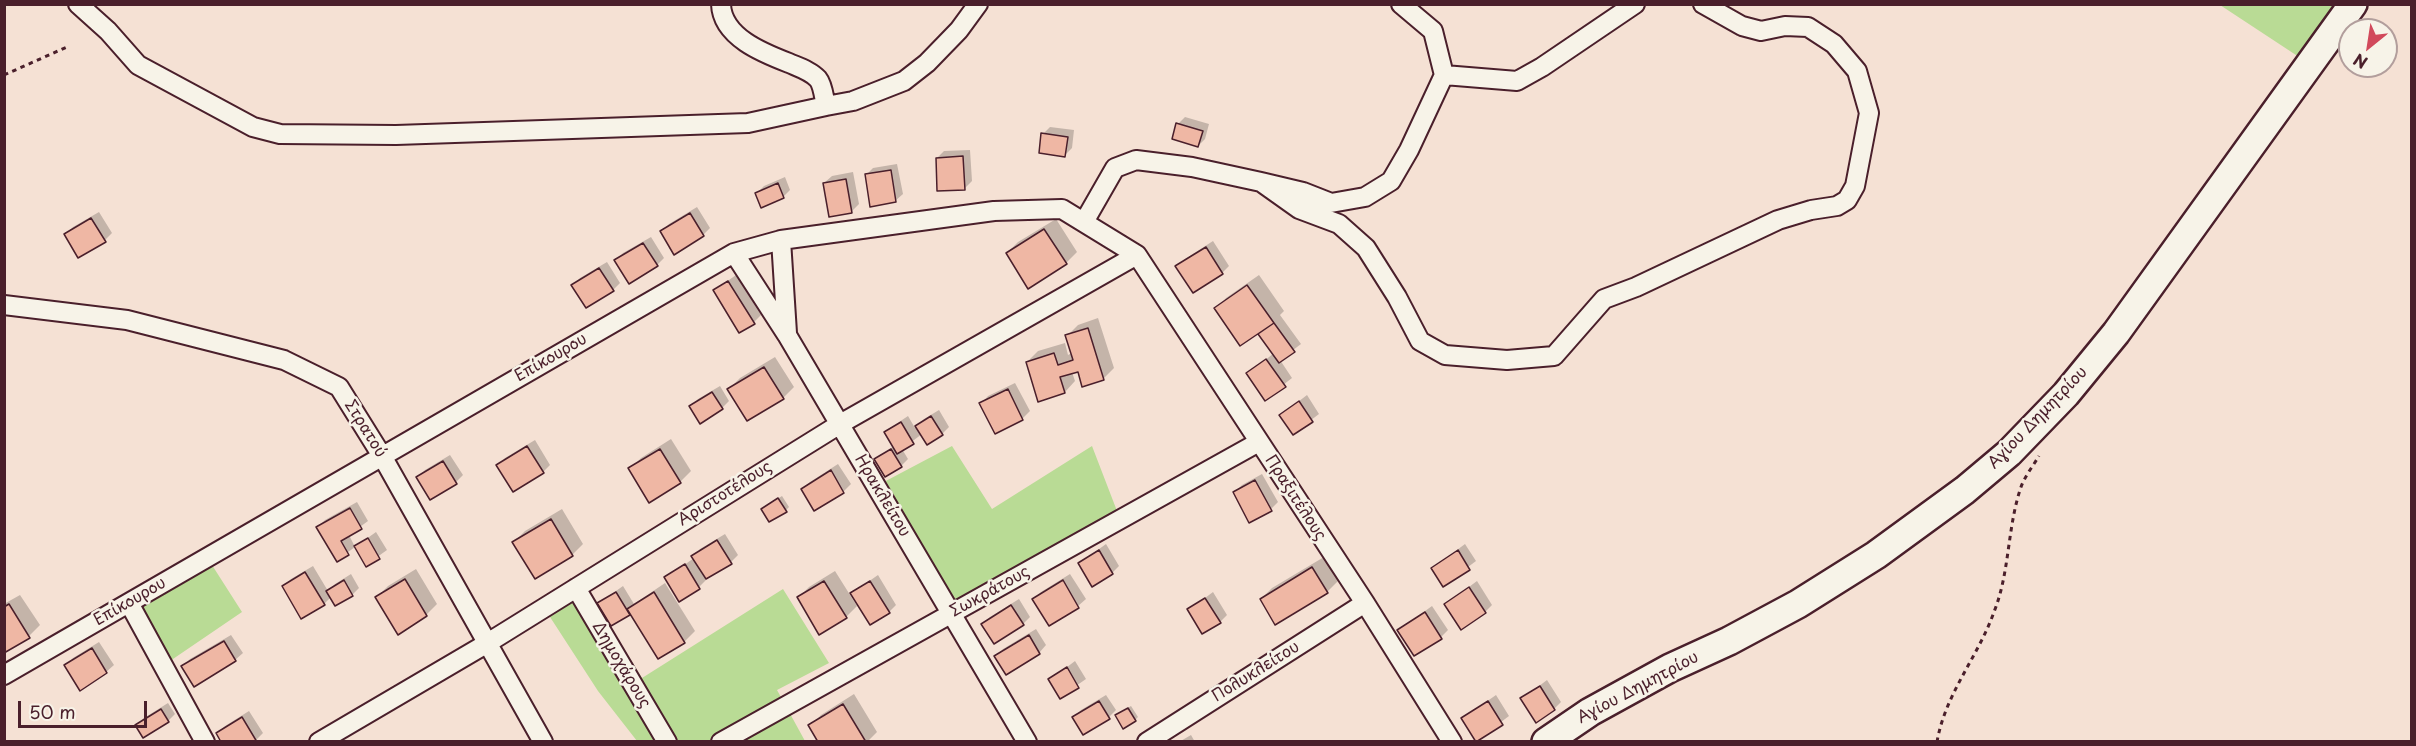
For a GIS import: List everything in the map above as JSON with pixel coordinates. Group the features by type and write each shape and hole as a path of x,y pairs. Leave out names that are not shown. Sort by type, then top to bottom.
{"street":[{"path":"78,4 108,31 138,65 253,127 280,134 396,135 748,123 854,101 904,81 927,63 959,30 978,4"},
{"path":"721,4 721,10 732,33 772,56 806,70 819,80 826,106"},
{"path":"1084,222 1115,168 1137,160 1192,167 1262,182 1303,192 1331,203 1365,197 1391,182 1409,150 1444,75 1433,32 1401,4"},
{"path":"1444,75 1517,81 1551,61 1635,4"},
{"path":"1262,182 1299,209 1339,224 1366,248 1398,297 1420,341 1445,356 1507,360 1554,356 1604,299 1636,287 1778,220 1811,210 1837,206 1847,200 1855,186 1869,113 1857,71 1834,44 1808,27 1785,26 1761,31 1742,26 1703,4"},
{"name":"Αγίου Δημητρίου","path":"1546,741 1590,712 1670,668 1798,604 1876,555 1965,490 2009,453 2066,393 2116,333 2353,4"},
{"name":"Επίκουρου","path":"4,675 734,253 781,240 994,211 1062,209 1137,255"},
{"path":"781,240 787,335"},
{"name":"Ηρακλείτου","path":"734,253 787,335 1027,741"},
{"name":"Αριστοτέλους","path":"319,741 486,644 840,424 1137,255"},
{"name":"Πραξιτέλους","path":"1137,255 1365,603 1452,741"},
{"name":"Στρατού","path":"4,304 127,320 284,360 339,387 382,456 486,644 543,741"},
{"name":"Σωκράτους","path":"721,741 1259,442"},
{"name":"Δημοχάρους","path":"576,588 667,741"},
{"path":"129,603 205,741"},
{"name":"Πολυκλείτου","path":"1147,741 1365,603"}],"path":[{"path":"4,75 67,47"},
{"path":"1938,741 1940,723 1994,614 2002,589 2009,538 2021,486 2039,455"}],"green space":[{"path":"2220,5 2333,5 2299,57"},
{"path":"952,446 992,509 1092,446 1117,511 943,608 919,540 882,483"},
{"path":"203,551 242,612 170,661 130,595"},
{"path":"579,576 642,678 783,589 829,663 777,690 805,741 637,741 598,691 539,600"}],"building":[{"path":"1176,123 1203,131 1198,147 1172,139"},
{"path":"1041,133 1068,137 1065,157 1039,153"},
{"path":"963,156 965,190 937,191 936,158"},
{"path":"891,170 896,202 870,207 865,174"},
{"path":"846,179 852,213 829,217 823,183"},
{"path":"778,183 784,198 761,208 755,193"},
{"path":"690,213 704,236 674,255 660,231"},
{"path":"91,218 106,242 78,258 64,234"},
{"path":"1044,229 1067,264 1028,289 1006,253"},
{"path":"643,243 658,266 629,284 614,260"},
{"path":"1206,247 1223,274 1193,293 1175,266"},
{"path":"599,268 614,291 586,308 571,285"},
{"path":"728,281 755,324 739,333 713,290"},
{"path":"1247,285 1274,323 1240,346 1214,308"},
{"path":"1274,323 1295,352 1279,363 1258,334"},
{"path":"1088,328 1104,380 1082,387 1078,372 1060,377 1065,393 1038,402 1026,362 1054,353 1058,365 1073,360 1065,335"},
{"path":"1266,359 1286,387 1265,401 1246,373"},
{"path":"764,367 784,399 747,421 727,389"},
{"path":"1008,389 1023,420 995,434 979,403"},
{"path":"712,392 723,409 700,424 689,406"},
{"path":"1299,401 1313,422 1293,435 1279,415"},
{"path":"931,416 943,435 927,445 915,426"},
{"path":"901,422 914,444 897,454 884,432"},
{"path":"527,446 544,473 513,492 496,465"},
{"path":"660,449 681,483 649,503 628,468"},
{"path":"891,449 902,467 885,477 874,459"},
{"path":"443,461 457,484 430,500 416,477"},
{"path":"831,470 844,493 814,511 801,489"},
{"path":"1255,480 1272,511 1249,523 1233,492"},
{"path":"778,498 787,512 769,522 761,509"},
{"path":"350,508 362,529 341,541 349,555 337,562 316,527"},
{"path":"551,519 573,556 535,579 512,542"},
{"path":"368,538 380,559 366,567 354,546"},
{"path":"717,540 732,564 706,579 691,556"},
{"path":"1099,550 1113,574 1092,587 1078,563"},
{"path":"1458,550 1470,570 1443,587 1431,568"},
{"path":"685,564 700,589 679,602 664,577"},
{"path":"1312,567 1328,593 1275,625 1260,599"},
{"path":"305,572 325,605 301,619 282,586"},
{"path":"405,579 427,616 398,635 375,597"},
{"path":"344,580 353,596 335,606 326,591"},
{"path":"1063,580 1079,608 1049,626 1032,599"},
{"path":"824,581 847,618 819,635 797,597"},
{"path":"870,581 890,613 870,625 850,593"},
{"path":"1469,587 1486,613 1461,630 1444,604"},
{"path":"616,592 630,615 611,626 597,603"},
{"path":"654,592 685,643 658,659 627,609"},
{"path":"1205,598 1221,623 1202,634 1187,609"},
{"path":"9,604 30,638 4,653 4,607"},
{"path":"1011,605 1024,625 994,644 981,624"},
{"path":"1425,612 1442,639 1414,656 1397,630"},
{"path":"1029,635 1040,654 1006,675 994,656"},
{"path":"224,641 236,661 194,687 181,666"},
{"path":"92,648 107,673 80,691 64,665"},
{"path":"1067,667 1079,688 1060,699 1048,679"},
{"path":"1540,686 1555,710 1536,723 1520,698"},
{"path":"1099,701 1110,719 1083,735 1072,717"},
{"path":"1488,701 1503,725 1476,742 1461,718"},
{"path":"843,704 866,742 818,742 808,725"},
{"path":"1128,708 1136,721 1123,729 1115,715"},
{"path":"161,709 169,722 143,738 135,725"},
{"path":"242,717 257,742 221,742 216,733"}]}
